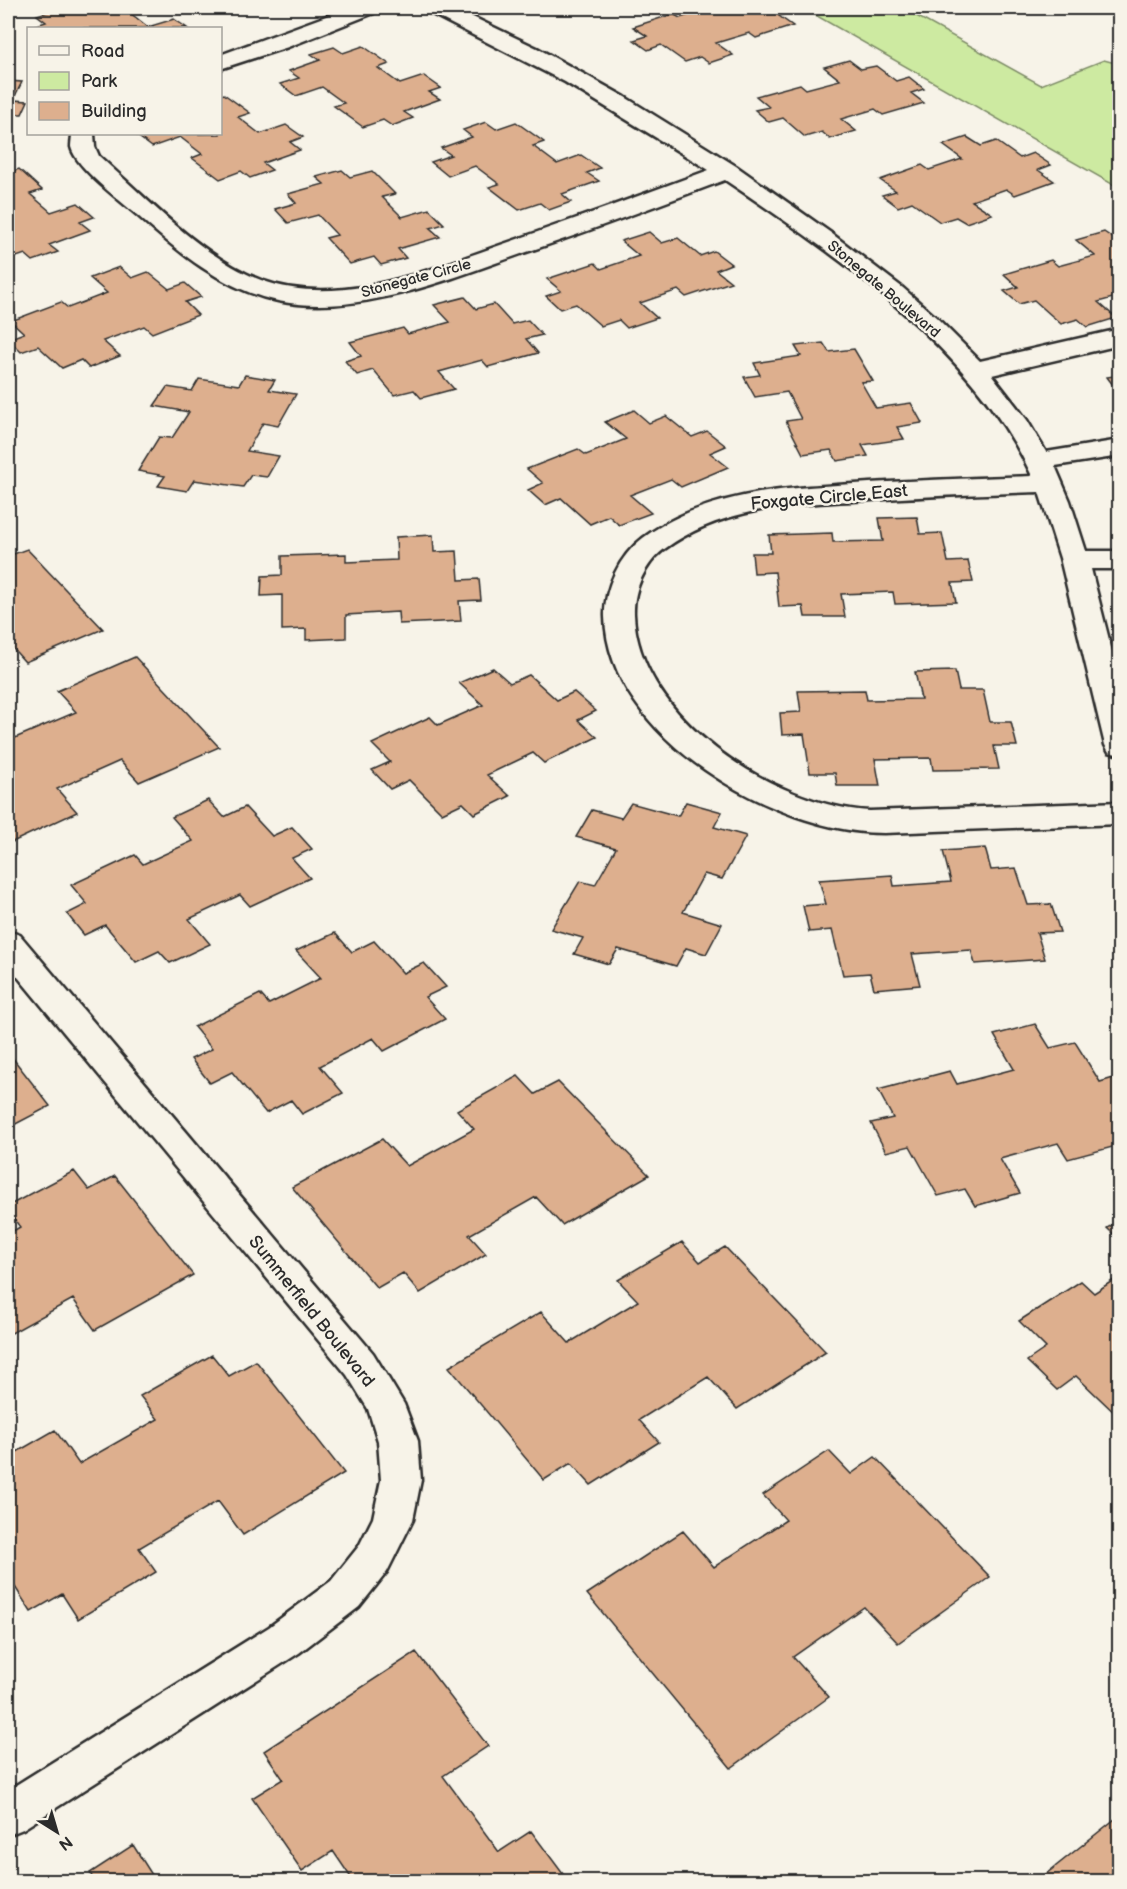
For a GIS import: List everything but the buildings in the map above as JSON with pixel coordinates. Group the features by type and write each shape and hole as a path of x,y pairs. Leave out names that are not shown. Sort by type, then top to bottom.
{"street":[{"path":"222,61 280,42 366,8"},
{"name":"Stonegate Boulevard","path":"438,8 500,37 591,86 729,171 816,233 891,291 934,329 974,370 1009,414 1044,472 1075,560 1119,745"},
{"name":"Stonegate Circle","path":"83,135 83,147 89,159 170,230 226,273 252,286 301,296 354,295 379,291 438,274 567,231 729,171"},
{"path":"974,370 1018,362 1119,337"},
{"name":"Foxgate Circle East","path":"1119,448 1044,472 813,495 737,506 710,513 664,535 633,564 618,599 617,618 620,638 634,677 646,696 679,733 699,750 746,782 801,808 848,820 1119,813"},
{"path":"1075,560 1119,560"},
{"name":"Summerfield Boulevard","path":"8,943 360,1364 385,1404 398,1441 401,1480 393,1520 374,1559 345,1594 284,1640 8,1814"}],"path":[{"path":"8,1693 13,1702 8,1706"}],"green space":[{"path":"803,8 902,8 1041,85 1104,60 1119,64 1119,188"}]}
